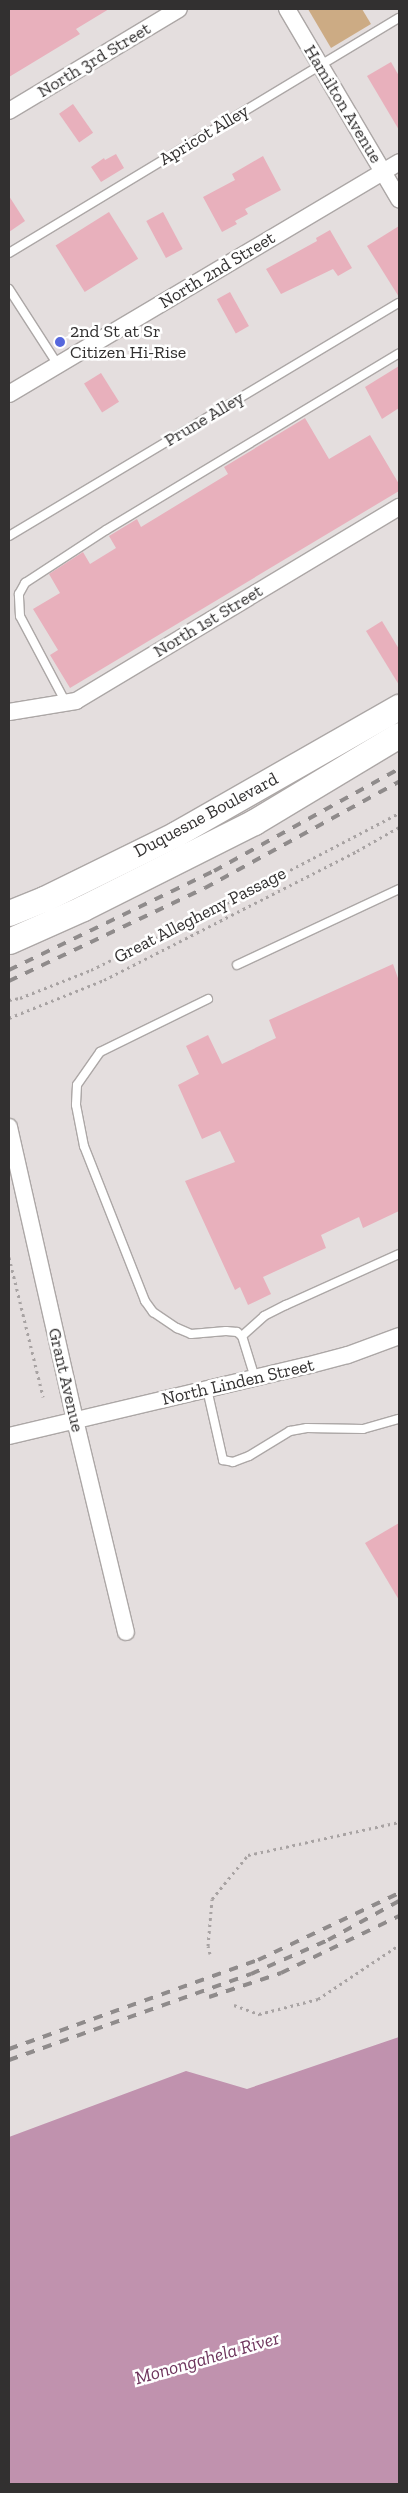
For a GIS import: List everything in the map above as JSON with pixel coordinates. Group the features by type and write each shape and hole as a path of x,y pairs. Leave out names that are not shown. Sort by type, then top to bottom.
{"main road":[{"name":"Duquesne Boulevard","path":"9,913 176,834 399,707"},
{"name":"Duquesne Boulevard","path":"9,941 83,908 254,822 399,735"}],"street":[{"name":"North 3rd Street","path":"9,111 179,9"},
{"name":"Hamilton Avenue","path":"287,9 399,199"},
{"name":"North 2nd Street","path":"9,394 399,162"},
{"name":"North 1st Street","path":"9,712 76,701 399,507"},
{"name":"Grant Avenue","path":"9,1127 75,1420 126,1632"},
{"name":"North Linden Street","path":"9,1436 348,1355 399,1336"}],"lane":[{"name":"Apricot Alley","path":"9,253 399,18"},
{"path":"9,290 58,365"},
{"name":"Prune Alley","path":"9,536 399,303"},
{"path":"66,703 20,616 19,594 26,583 106,530 399,354"},
{"path":"237,965 399,889"},
{"path":"208,999 100,1052 77,1085 76,1105 84,1146 145,1301 153,1312 190,1334 237,1332 242,1336 255,1378"},
{"path":"242,1336 264,1316 286,1304 399,1254"},
{"path":"207,1389 223,1460 233,1462 249,1456 290,1432 307,1428 363,1429 399,1419"}],"path":[{"path":"9,1000 20,998 91,970 227,903 399,814"},
{"name":"Great Allegheny Passage","path":"9,1018 104,980 356,851 399,826"},
{"path":"9,1257 44,1397"},
{"path":"210,1954 208,1946 212,1899 248,1855 399,1822"},
{"path":"234,2005 259,2014 318,1999 399,1946"}],"shaded area":[{"path":"308,9 362,9 371,24 331,48"}],"water":[{"name":"Monongahela River","path":"399,2037 399,2484 9,2484 9,2137 186,2071 247,2089"}],"building":[{"path":"9,9 109,9 76,29 80,34 9,77"},
{"path":"391,62 399,76 399,130 367,76"},
{"path":"73,104 93,133 79,142 59,114"},
{"path":"116,154 124,168 101,182 91,167 104,158 105,160"},
{"path":"263,156 281,190 245,209 248,214 235,221 237,224 222,232 203,197 235,180 232,174"},
{"path":"9,196 25,221 9,232"},
{"path":"109,212 138,259 85,292 56,245"},
{"path":"163,212 183,249 166,258 146,221"},
{"path":"399,226 399,297 367,246"},
{"path":"330,230 352,268 338,276 333,269 281,294 266,269 317,241 316,238"},
{"path":"230,292 249,326 236,333 217,299"},
{"path":"399,366 399,408 382,419 365,387"},
{"path":"101,373 119,402 102,412 84,384"},
{"path":"305,418 329,459 370,435 399,484 399,491 70,688 50,655 58,650 33,609 60,593 49,574 83,552 90,564 116,548 109,536 137,519 141,527 228,474 224,467"},
{"path":"382,621 399,649 399,685 366,631"},
{"path":"393,964 399,981 399,1211 363,1228 359,1217 321,1235 326,1248 263,1277 271,1294 248,1305 240,1287 235,1290 185,1181 235,1162 220,1131 202,1139 178,1085 199,1074 186,1046 208,1035 222,1064 276,1038 269,1020"},
{"path":"399,1523 399,1600 365,1543"}],"railway":[{"path":"9,970 214,871 399,769"},
{"path":"9,981 205,888 399,782"},
{"path":"9,2049 258,1960 399,1893"},
{"path":"9,2060 251,1974 328,1940 399,1901"},
{"path":"209,1997 281,1973 399,1916"}],"place":[{"name":"2nd St at Sr Citizen Hi-Rise","path":"60,342"}]}
